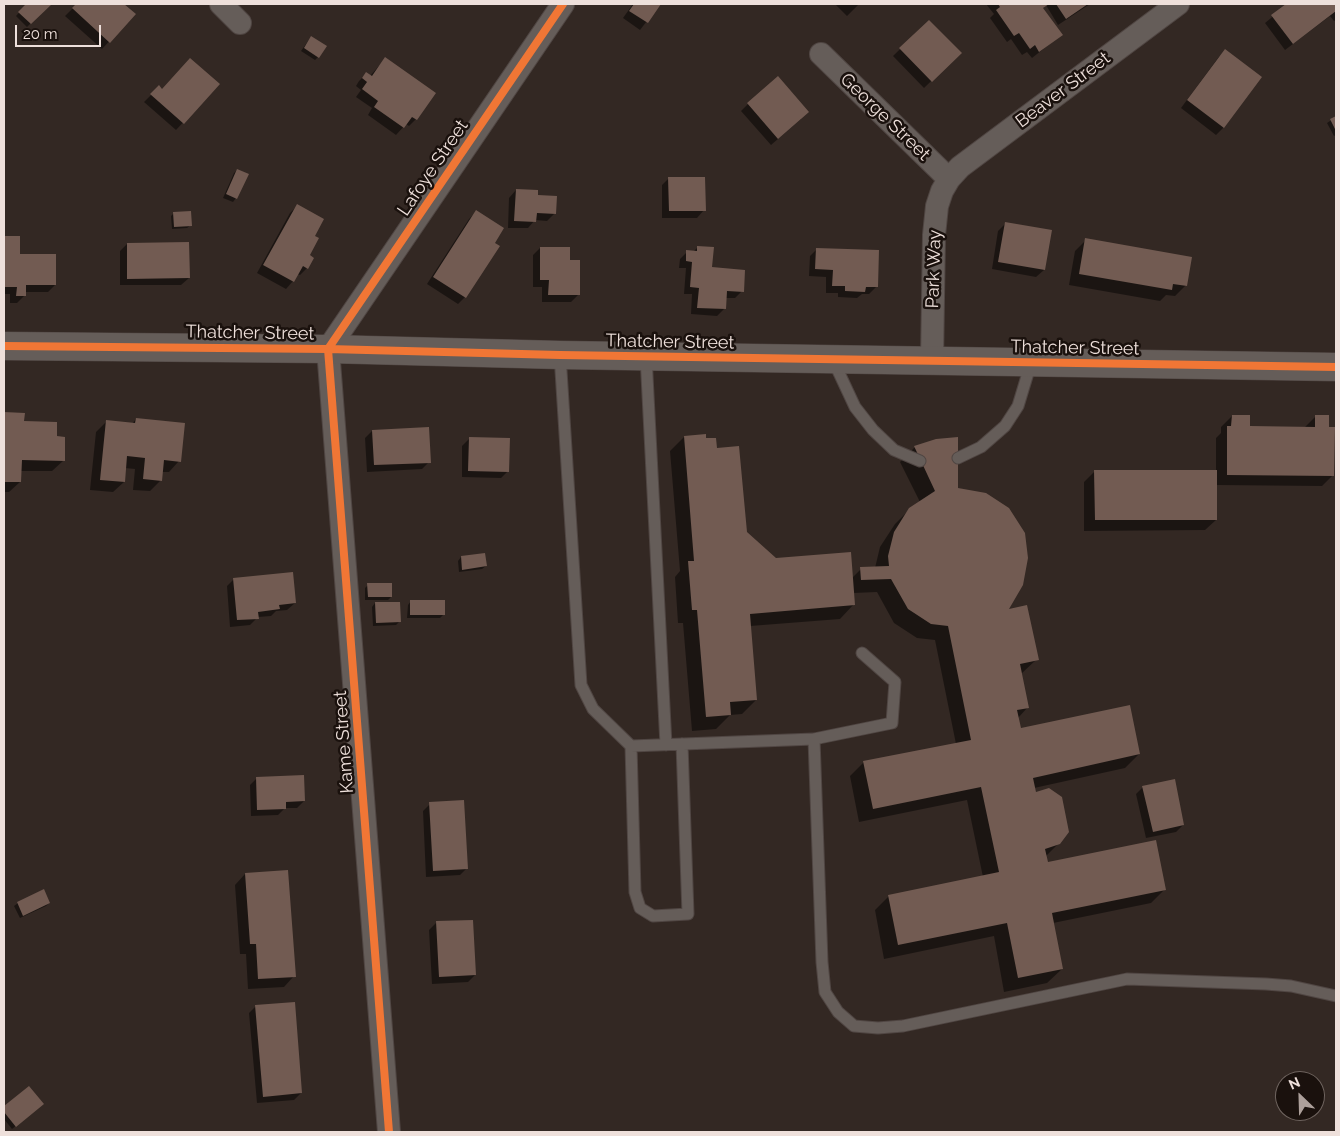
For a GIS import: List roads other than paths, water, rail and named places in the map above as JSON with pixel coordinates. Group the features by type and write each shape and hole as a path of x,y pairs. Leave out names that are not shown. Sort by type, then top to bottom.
{"street":[{"path":"220,4 240,23"},
{"name":"Lafoye Street","path":"328,349 562,4"},
{"name":"Beaver Street","path":"949,179 960,167 1178,4"},
{"name":"George Street","path":"821,54 949,179"},
{"name":"Park Way","path":"932,361 934,236 937,206 949,179"},
{"name":"Thatcher Street","path":"4,346 328,349 833,360 1336,367"},
{"name":"Kame Street","path":"328,349 389,1132"}],"lane":[{"path":"560,355 582,685 593,709 631,746 635,892 640,908 653,916 688,914 682,744"},
{"path":"646,356 666,745"},
{"path":"833,360 855,407 873,430 894,450 920,461"},
{"path":"958,458 981,447 1005,426 1018,406 1031,363"},
{"path":"631,746 814,739 892,723 895,682 862,652"},
{"path":"814,739 822,962 825,992 838,1012 854,1026 878,1028 903,1026 1127,979 1291,986 1336,996"}]}
